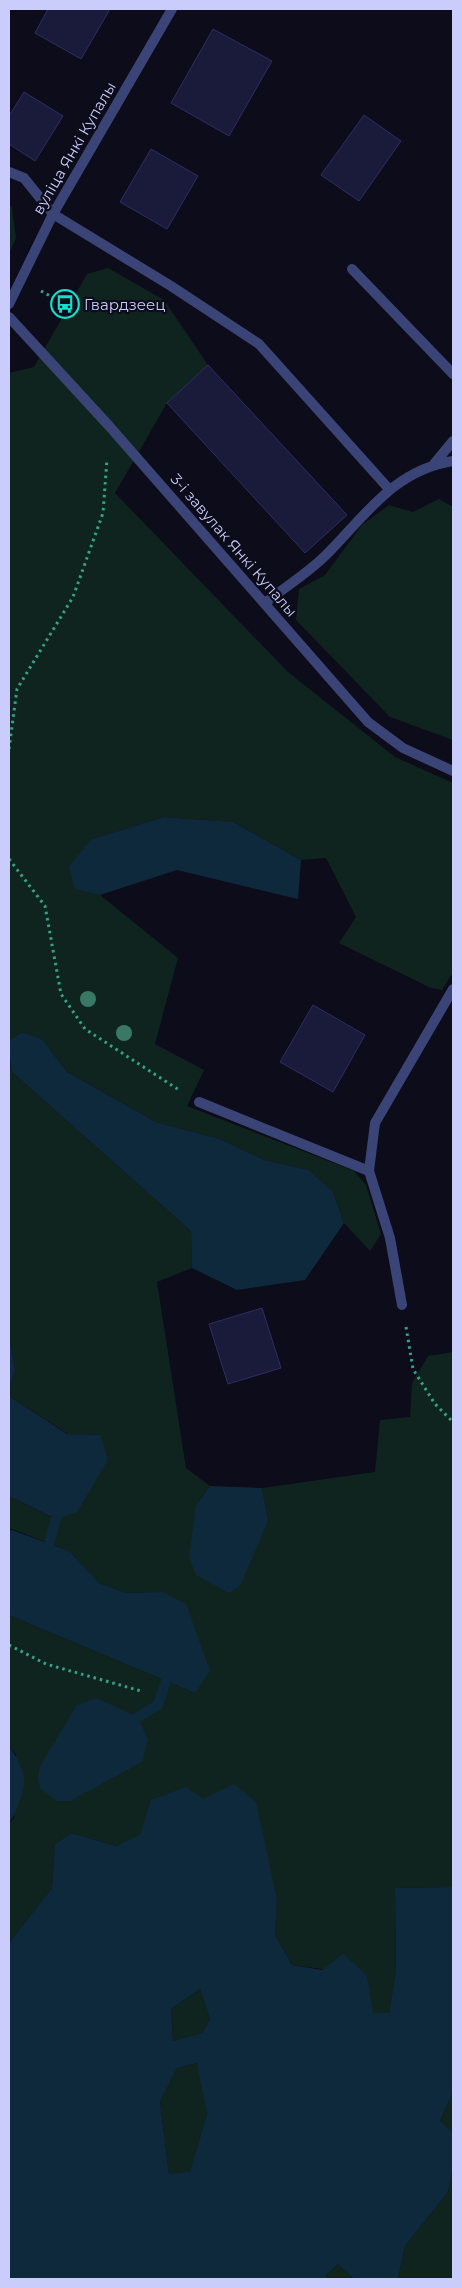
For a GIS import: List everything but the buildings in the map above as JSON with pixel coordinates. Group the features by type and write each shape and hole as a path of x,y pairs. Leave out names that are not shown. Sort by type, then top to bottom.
{"street":[{"name":"вуліца Янкі Купалы","path":"9,304 53,214 172,9"},
{"path":"9,172 24,178 53,214 171,286 259,344 389,489"},
{"path":"352,269 453,374"},
{"name":"3-і завулак Янкі Купалы","path":"9,316 110,427 368,722 404,748 453,771"},
{"path":"434,464 453,441"},
{"path":"265,603 324,557 389,489 434,464 453,461"},
{"path":"402,1305 390,1238 369,1171 376,1123 453,989"},
{"path":"199,1102 369,1171"}],"path":[{"path":"9,749 17,689 73,598 102,513 110,427"},
{"path":"9,859 45,906 61,994 84,1029 199,1102"},
{"path":"402,1305 413,1369 435,1404 453,1422"},
{"path":"9,1645 46,1664 141,1691"}],"green space":[{"path":"9,203 12,208 16,238 9,254"},
{"path":"108,268 164,300 208,365 167,403 115,493 288,672 395,757 453,783 453,972 442,990 431,988 339,943 356,917 326,858 301,860 233,822 164,817 92,839 76,889 100,895 178,958 155,1044 204,1070 187,1106 354,1171 366,1185 381,1234 370,1251 344,1223 333,1192 309,1170 264,1160 220,1139 156,1122 67,1072 42,1039 22,1032 9,1041 9,373 34,367 87,274"},
{"path":"439,499 453,507 453,740 390,717 296,620 299,589 325,575 362,525 389,505 413,512"},
{"path":"9,1062 11,1071 191,1231 192,1268 157,1282 186,1468 210,1486 196,1505 268,1522 262,1488 375,1472 380,1420 410,1417 412,1383 428,1356 453,1352 453,1887 395,1888 396,1971 389,2013 372,2014 367,1975 292,1965 275,1935 277,1900 140,1836 116,1846 71,1833 55,1844 52,1888 9,1943 9,1823 14,1818 16,1754 9,1746 9,1615 195,1693 163,1592 126,1593 99,1583 69,1551 9,1528 9,1496 55,1519 100,1435 68,1434 9,1396 9,1388 15,1371 11,1345 9,1344"},
{"path":"200,1989 210,2019 202,2033 173,2041 171,2009"},
{"path":"198,2063 207,2114 190,2173 169,2174 160,2102 177,2068"},
{"path":"453,2092 453,2132 440,2121"},
{"path":"453,2166 453,2279 398,2279 405,2246 448,2192"},
{"path":"338,2264 354,2279 328,2279 326,2275"}],"water":[{"path":"164,817 233,822 301,860 298,899 177,870 100,895 75,889 69,866 92,839"},
{"path":"22,1032 42,1039 67,1072 156,1122 220,1139 264,1160 309,1170 333,1192 344,1223 305,1280 237,1290 192,1268 191,1231 11,1071 9,1041"},
{"path":"9,1344 11,1345 15,1371 9,1388"},
{"path":"9,1396 67,1434 100,1435 108,1460 77,1512 56,1519 9,1496"},
{"path":"210,1486 262,1488 268,1521 240,1586 229,1593 196,1575 189,1557 196,1505"},
{"path":"9,1529 69,1551 99,1583 126,1593 163,1592 186,1604 210,1671 195,1693 9,1615"},
{"path":"96,1698 138,1717 148,1740 142,1762 70,1801 57,1801 40,1788 38,1778 40,1766 77,1705"},
{"path":"9,1746 20,1765 24,1782 20,1802 9,1823"},
{"path":"234,1784 256,1802 277,1900 275,1935 292,1965 322,1970 343,1954 367,1975 373,2013 389,2013 396,1971 395,1888 453,1887 453,2092 440,2121 453,2132 453,2166 448,2192 405,2246 398,2279 354,2279 338,2264 326,2275 328,2279 9,2279 9,1943 52,1888 55,1844 71,1833 116,1846 140,1835 151,1800 186,1787 203,1799","holes":["200,1989 210,2019 202,2033 173,2041 171,2009","197,2063 207,2114 190,2172 169,2174 160,2102 177,2068"]}],"waterway":[{"path":"49,1544 56,1519"},
{"path":"138,1717 158,1705 166,1681"}],"place":[{"name":"Гвардзеец","path":"65,304"}]}
